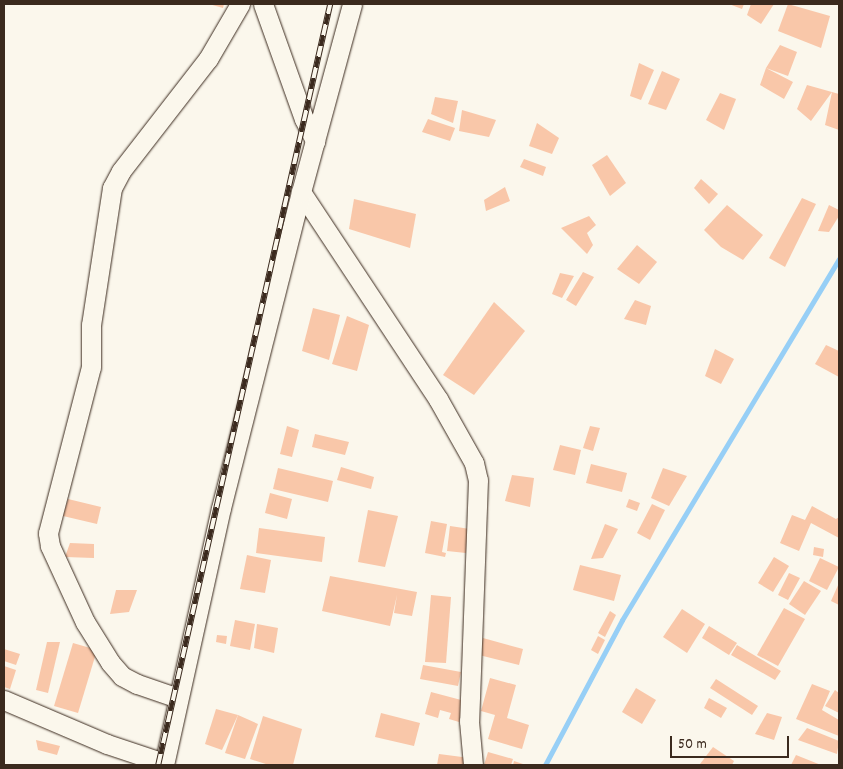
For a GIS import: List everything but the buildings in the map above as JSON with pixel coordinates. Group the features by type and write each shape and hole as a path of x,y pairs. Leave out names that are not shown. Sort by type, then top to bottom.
{"street":[{"path":"178,698 137,684 122,676 110,662 85,622 50,546 48,533 91,368 91,324 112,188 121,171 208,59 240,4"},
{"path":"263,4 304,119 315,141"},
{"path":"4,700 106,744 164,764 222,508 301,192 352,4"},
{"path":"301,192 438,399 474,463 478,480 469,721 473,765"}],"waterway":[{"path":"545,765 622,620 839,259"}],"railway":[{"path":"158,765 330,4"}]}
